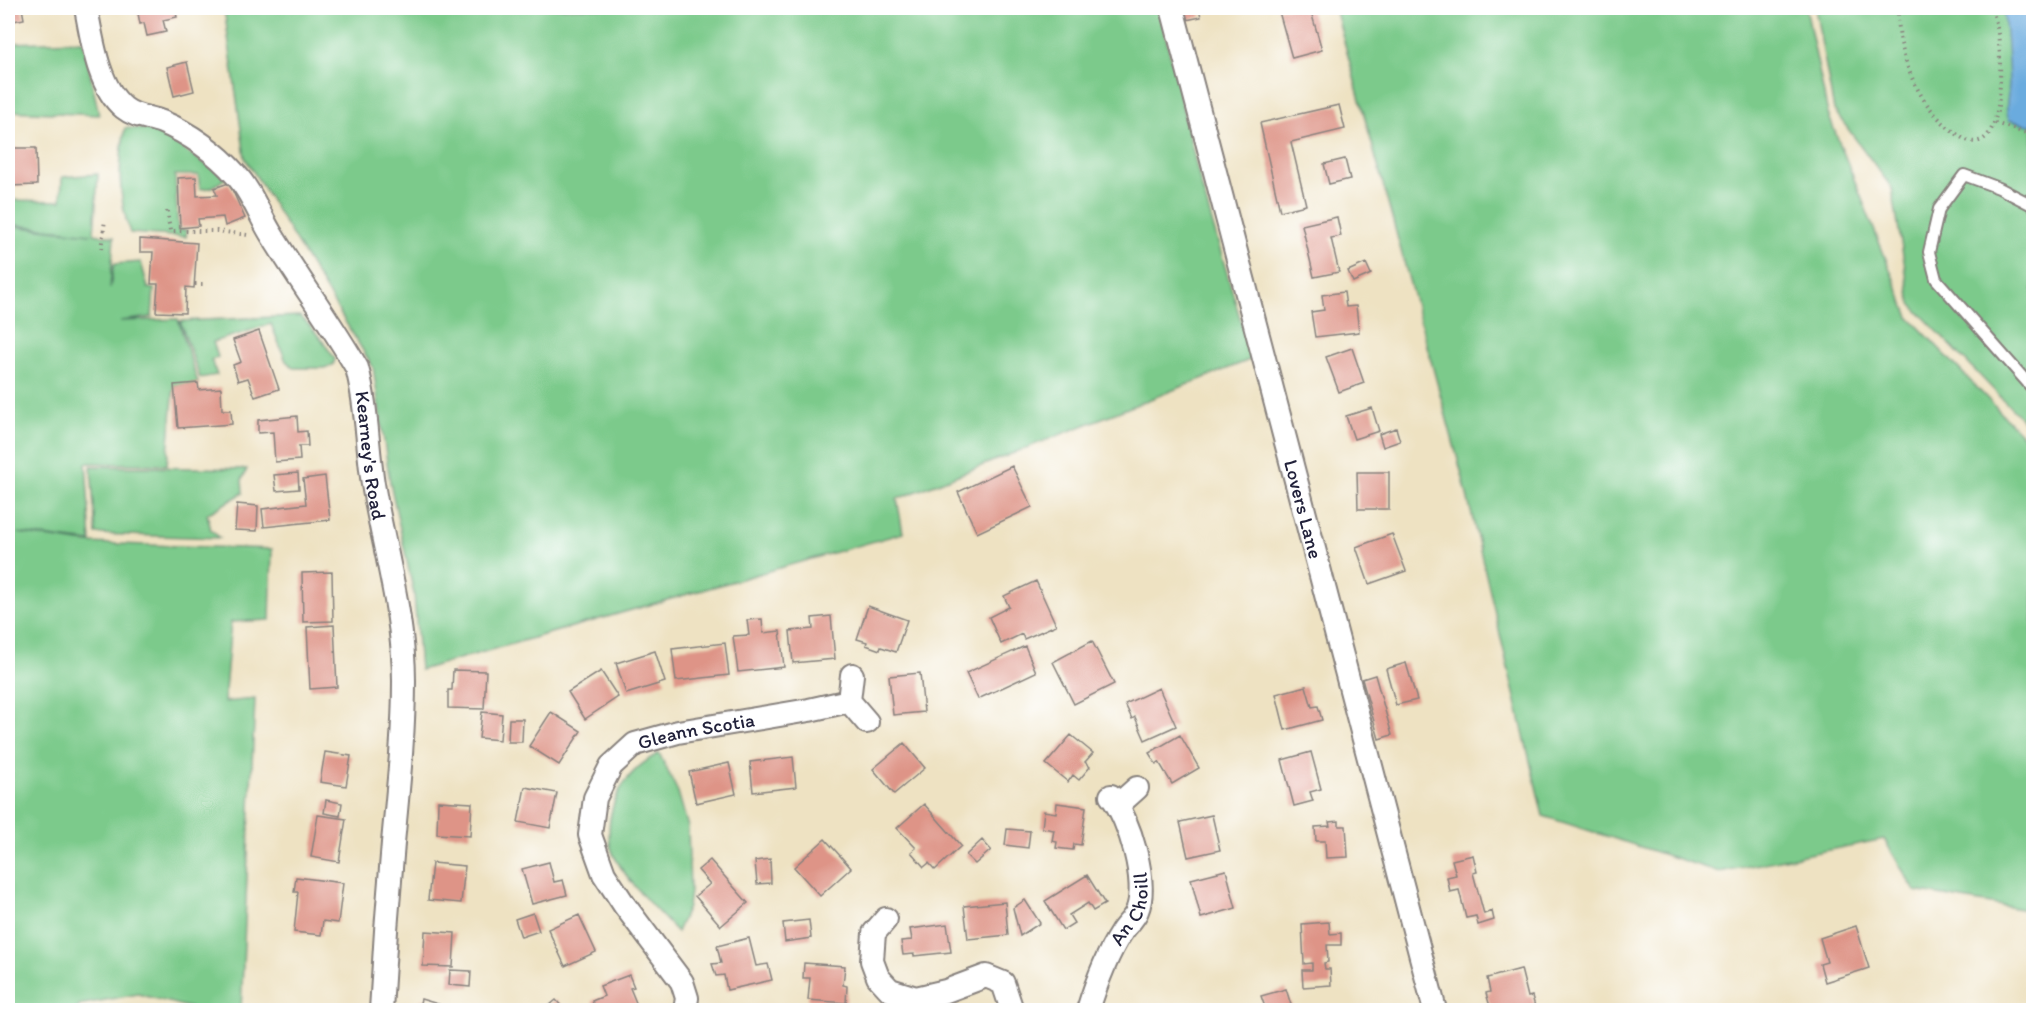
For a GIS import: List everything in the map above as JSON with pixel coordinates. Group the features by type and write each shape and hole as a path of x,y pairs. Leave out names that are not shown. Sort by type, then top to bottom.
{"street":[{"name":"Kearney's Road","path":"86,8 102,75 122,107 133,114 162,122 181,132 217,156 236,175 266,227 357,368 382,534 400,622 404,679 402,737 385,926 381,1011"},
{"name":"Lovers Lane","path":"1172,8 1435,1011"},
{"path":"852,675 849,701 867,722"},
{"name":"Gleann Scotia","path":"685,1011 687,998 682,982 603,874 590,835 595,798 611,766 635,744 678,732 849,701"},
{"name":"An Choill","path":"1088,1011 1097,981 1120,934 1138,910 1141,886 1137,854 1114,801 1137,788"},
{"path":"886,919 874,933 872,961 878,976 890,990 916,998 946,991 986,976 1003,983 1012,1011"}],"lane":[{"path":"2034,206 1999,188 1964,175 1939,209 1929,252 1936,279 2034,390"}],"path":[{"path":"1898,8 1900,44 1921,94 1934,115 1966,141 1979,141 1989,134 1995,123 2001,69 1998,35 1992,8"},
{"path":"1995,123 2034,136"},
{"path":"167,211 170,231 217,231 247,235 266,227"},
{"path":"101,249 105,220"},
{"path":"195,284 206,284"}],"green space":[{"path":"224,8 1159,8 1200,181 1252,359 897,499 903,533 420,670 414,594 390,482 373,367 245,158"},
{"path":"1335,8 1806,8 1828,114 1909,317 2033,446 2033,911 1915,891 1884,839 1719,872 1543,816 1464,482"},
{"path":"1815,8 2033,8 2033,431 1911,304 1892,188 1834,110"},
{"path":"83,41 99,115 8,111 8,43"},
{"path":"125,128 145,129 172,136 183,149 226,178 211,188 200,189 198,175 175,175 178,230 187,230 186,237 130,233 123,206 120,180"},
{"path":"98,174 94,234 114,237 110,288 114,264 141,262 148,288 154,289 152,317 120,321 178,319 198,383 174,385 167,465 86,463 91,542 18,533 86,543 272,549 270,620 231,622 224,702 255,699 241,1010 198,1010 138,994 79,1005 77,1010 8,1010 8,226 91,234 8,224 8,200 61,201 62,177"},
{"path":"300,316 335,359 333,365 324,368 294,368 286,361 271,324 213,342 218,357 211,360 217,375 200,378 180,321"},
{"path":"91,466 247,469 242,480 243,493 207,514 211,530 220,538 96,534"},
{"path":"659,753 678,792 688,827 690,891 688,907 677,932 628,878 614,854 609,839 611,813 621,787 637,768"}],"water":[{"path":"2003,8 2033,8 2033,126 2009,120 2007,106 2009,73"}],"building":[{"path":"8,8 22,8 24,19 8,22"},
{"path":"137,8 175,8 177,17 163,20 166,32 147,36 144,23 140,24"},
{"path":"1183,8 1199,8 1201,17 1186,20"},
{"path":"1278,8 1310,8 1322,50 1292,58"},
{"path":"187,62 194,91 174,96 167,67"},
{"path":"1339,105 1345,129 1291,142 1306,205 1280,211 1260,123"},
{"path":"8,148 36,148 37,185 8,186"},
{"path":"1345,159 1350,179 1329,184 1324,164"},
{"path":"196,177 197,196 217,195 214,188 229,183 245,218 225,226 223,217 198,219 199,226 180,228 178,178"},
{"path":"1337,217 1341,236 1331,238 1339,272 1314,277 1302,225"},
{"path":"140,239 197,243 194,288 186,287 185,313 156,312 158,284 151,284 153,252 140,252"},
{"path":"1366,263 1371,274 1353,282 1348,271"},
{"path":"1344,292 1346,307 1356,306 1359,332 1315,337 1311,312 1324,310 1322,295"},
{"path":"259,331 279,389 255,397 248,378 238,381 233,365 241,362 233,340"},
{"path":"1352,348 1364,383 1339,392 1326,357"},
{"path":"198,383 199,390 221,388 222,410 231,410 232,424 178,428 174,385"},
{"path":"1372,408 1379,431 1354,439 1346,416"},
{"path":"297,416 298,432 307,431 308,446 299,446 300,460 275,462 273,432 258,433 258,420"},
{"path":"1396,428 1400,441 1383,447 1379,434"},
{"path":"1012,466 1032,507 977,533 958,492"},
{"path":"1357,472 1389,472 1389,509 1358,509"},
{"path":"298,473 299,489 276,491 274,475"},
{"path":"325,476 330,520 264,527 262,509 306,504 303,479"},
{"path":"237,504 258,506 257,531 235,530"},
{"path":"1392,534 1406,571 1369,584 1356,547"},
{"path":"332,572 333,621 303,622 302,573"},
{"path":"1036,581 1056,625 1024,639 1022,634 1001,644 989,617 1009,607 1004,596"},
{"path":"868,606 907,620 896,652 881,647 880,650 857,639"},
{"path":"831,616 835,659 793,663 790,631 813,629 812,618"},
{"path":"762,619 763,633 780,631 784,667 738,672 733,636 749,635 747,620"},
{"path":"334,625 337,687 310,689 307,627"},
{"path":"1092,641 1114,684 1074,704 1053,662"},
{"path":"725,643 729,675 676,681 672,649"},
{"path":"1025,646 1036,672 978,699 966,673"},
{"path":"655,651 665,682 626,694 616,663"},
{"path":"1406,663 1417,700 1396,705 1386,669"},
{"path":"453,670 486,671 484,709 448,708 448,690 452,690"},
{"path":"601,671 618,697 585,719 568,692"},
{"path":"920,673 924,712 893,715 889,676"},
{"path":"1375,675 1392,735 1379,739 1362,679"},
{"path":"1306,686 1312,707 1318,706 1322,720 1285,730 1276,694"},
{"path":"1159,688 1176,726 1145,740 1135,717 1132,719 1125,704"},
{"path":"482,712 502,714 500,740 479,738"},
{"path":"551,712 581,731 559,765 529,746"},
{"path":"509,719 523,719 522,742 508,742"},
{"path":"1071,735 1093,753 1085,762 1090,767 1079,780 1073,775 1068,782 1046,764"},
{"path":"1180,735 1199,768 1172,784 1159,762 1156,764 1149,753"},
{"path":"904,743 925,768 894,794 873,769"},
{"path":"325,752 351,756 346,786 320,782"},
{"path":"1311,752 1321,789 1310,792 1313,801 1294,806 1282,760"},
{"path":"793,757 796,787 753,792 750,762"},
{"path":"729,763 736,794 696,803 689,772"},
{"path":"525,787 557,793 550,828 518,822"},
{"path":"326,800 342,803 340,816 324,813"},
{"path":"438,801 472,803 470,836 437,834"},
{"path":"1057,803 1086,807 1081,845 1074,844 1073,850 1056,848 1057,842 1052,841 1054,830 1042,828 1044,811 1056,813"},
{"path":"924,804 961,846 935,870 929,863 924,867 911,852 916,848 897,828"},
{"path":"318,815 346,819 339,862 311,857"},
{"path":"1212,815 1220,850 1188,857 1180,822"},
{"path":"1339,821 1339,826 1346,826 1348,857 1326,858 1325,841 1316,841 1315,827 1330,826 1329,822"},
{"path":"1007,829 1030,831 1028,848 1005,845"},
{"path":"825,839 851,868 820,896 794,867"},
{"path":"982,840 991,850 975,864 966,855"},
{"path":"1473,855 1477,872 1473,873 1484,914 1492,911 1494,920 1478,925 1476,916 1466,918 1459,890 1450,892 1447,877 1456,875 1452,860"},
{"path":"770,859 771,883 757,884 755,861"},
{"path":"710,860 748,903 721,926 695,896 710,884 698,870"},
{"path":"549,862 554,882 563,880 567,895 532,904 522,869"},
{"path":"432,863 465,866 461,903 428,900"},
{"path":"1226,870 1236,908 1201,918 1191,879"},
{"path":"1087,875 1105,904 1093,911 1088,903 1069,915 1074,923 1063,930 1045,901"},
{"path":"296,877 343,883 338,923 323,921 321,935 294,932 298,892 294,892"},
{"path":"1025,900 1040,923 1020,936 1013,908"},
{"path":"1005,902 1008,935 968,939 964,906"},
{"path":"533,913 539,931 521,937 515,919"},
{"path":"579,915 596,952 565,966 548,929"},
{"path":"809,920 811,938 785,942 783,923"},
{"path":"1329,922 1330,934 1341,933 1341,945 1327,945 1328,962 1324,963 1325,969 1330,969 1331,985 1303,987 1302,970 1312,970 1312,963 1304,964 1302,924"},
{"path":"947,924 951,952 903,955 901,941 912,940 910,929"},
{"path":"1856,926 1869,968 1825,982 1820,964 1827,962 1820,938"},
{"path":"425,931 455,933 453,967 423,966"},
{"path":"749,938 756,966 768,964 772,980 727,990 724,975 716,976 712,964 721,963 717,946"},
{"path":"804,963 845,966 843,985 847,986 846,1003 808,1000 810,978 803,978"},
{"path":"1521,969 1528,997 1532,996 1536,1010 1491,1010 1486,993 1490,992 1487,978"},
{"path":"450,970 471,971 470,987 449,985"},
{"path":"629,975 634,987 630,988 639,1010 610,1010 608,1007 596,1010 592,1001 604,996 600,986"},
{"path":"1286,989 1292,1008 1266,1010 1261,996"},
{"path":"421,999 448,1007 447,1010 418,1010"},
{"path":"556,1000 565,1010 544,1010"}]}
